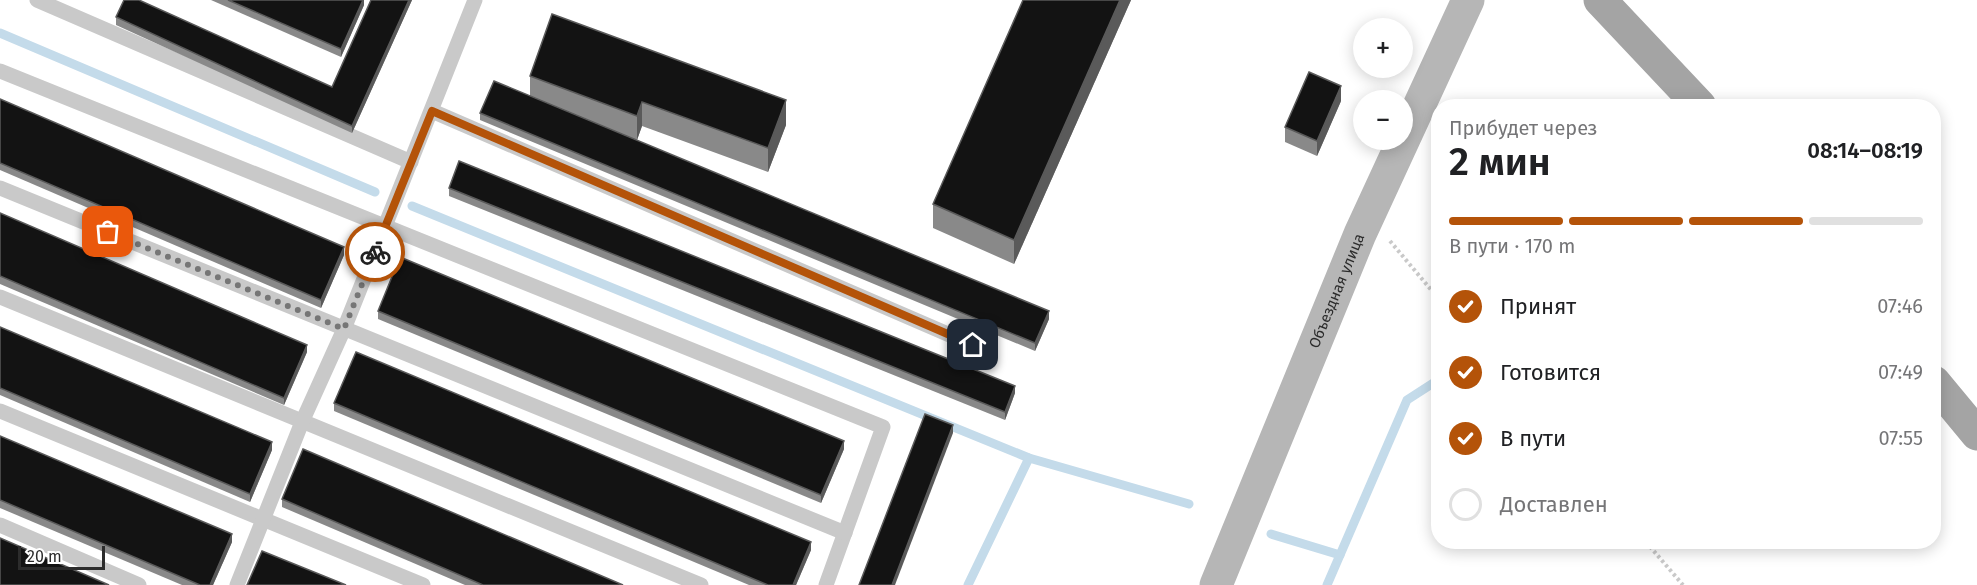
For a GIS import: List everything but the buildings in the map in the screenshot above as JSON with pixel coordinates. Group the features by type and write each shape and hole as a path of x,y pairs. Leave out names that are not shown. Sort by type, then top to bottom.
{"main road":[{"name":"Объездная улица","path":"1216,585 1368,216 1468,0"},
{"path":"1600,0 1693,99"},
{"path":"1941,390 1977,434"}],"lane":[{"path":"37,0 411,162"},
{"path":"237,585 302,422 344,329 386,226 475,0"},
{"path":"0,71 883,427 826,585"},
{"path":"432,111 973,345"},
{"path":"0,189 845,533"},
{"path":"0,297 701,585"},
{"path":"0,411 423,585"},
{"path":"0,525 139,585"}],"path":[{"path":"1368,216 1431,290"},
{"path":"1652,549 1683,585"}],"waterway":[{"path":"0,33 375,192"},
{"path":"412,206 1029,458 1189,504"},
{"path":"1327,585 1407,400 1431,385"},
{"path":"968,585 1029,458"},
{"path":"1271,534 1340,555"}],"way so far":[{"path":"108,232 344,329 375,252"}],"route":[{"path":"375,252 432,111 973,345"}]}
